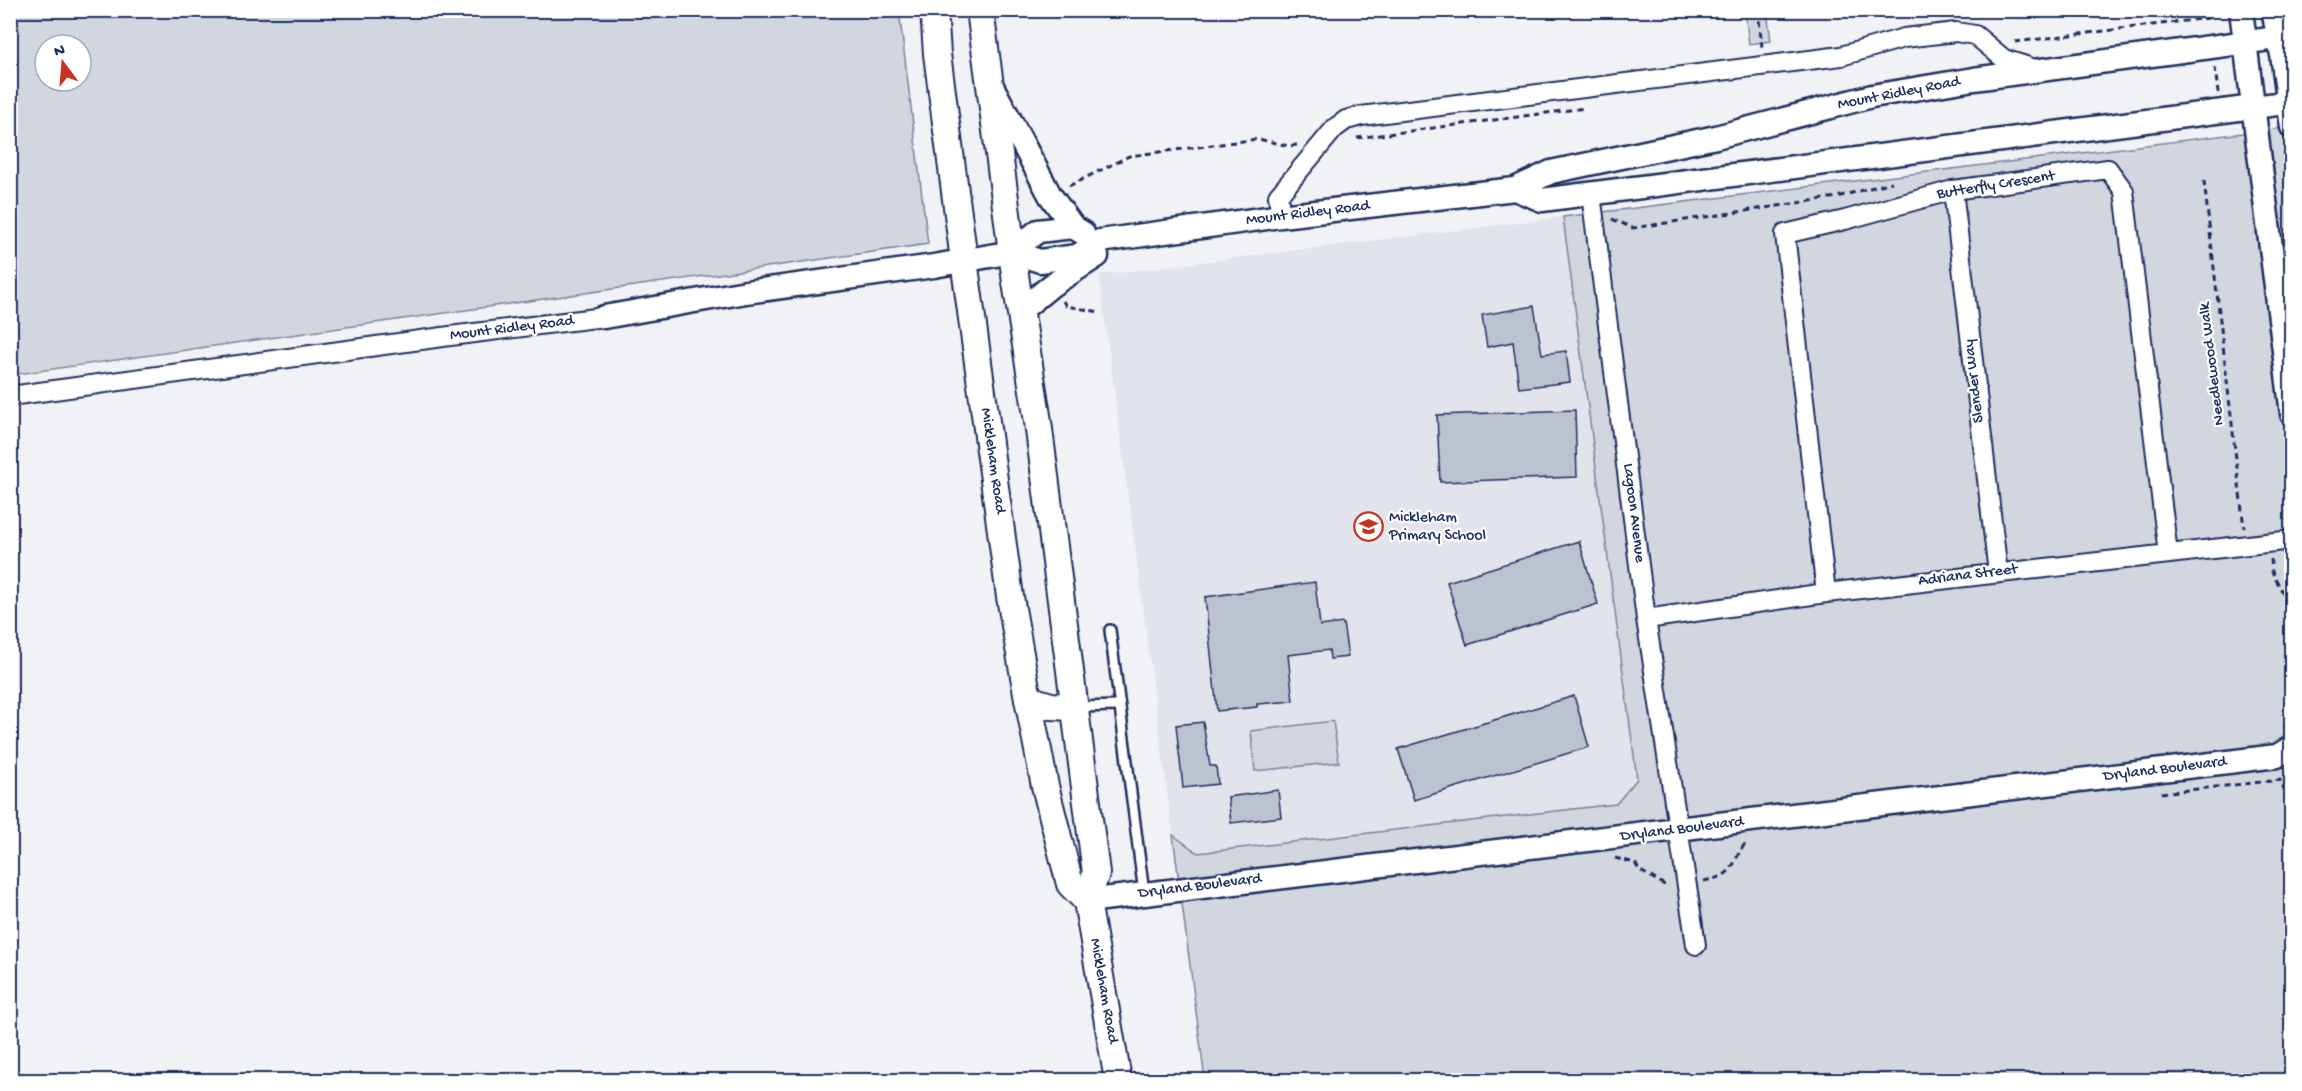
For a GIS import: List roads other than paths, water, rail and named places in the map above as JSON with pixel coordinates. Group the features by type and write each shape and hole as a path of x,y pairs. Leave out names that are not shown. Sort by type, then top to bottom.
{"main road":[{"name":"Mickleham Road","path":"933,10 964,261 1010,597 1045,786 1070,884 1087,901"},
{"name":"Mickleham Road","path":"980,10 1020,311 1038,422 1096,873 1087,901 1118,1080"},
{"path":"1028,699 1051,706 1074,707"}],"street":[{"path":"2241,10 2292,414"},
{"path":"2273,10 2285,36 2292,127"},
{"path":"1281,216 1278,196 1335,128 1346,120 1361,116 1841,56 1904,38 1956,32 1976,35 2004,59 2037,70"},
{"name":"Mount Ridley Road","path":"1012,252 1040,261 1048,260 1077,256 1100,241 1281,216 1515,189 1551,172 1716,136 1872,96 2037,70 2285,36"},
{"path":"989,81 1050,195 1073,227 1100,241"},
{"name":"Mount Ridley Road","path":"1515,189 1542,200 1592,204 2290,102"},
{"name":"Butterfly Crescent","path":"1826,593 1785,234 1953,190 2108,170 2124,191 2168,554"},
{"name":"Slender Way","path":"1953,190 1998,573"},
{"name":"Lagoon Avenue","path":"1592,204 1646,619 1696,945"},
{"name":"Mount Ridley Road","path":"10,396 604,317 746,292 964,261 1012,252 1038,231 1073,227"},
{"path":"1020,311 1052,285 1126,238"},
{"name":"Adriana Street","path":"1646,619 1826,593 2292,540"},
{"name":"Dryland Boulevard","path":"1087,901 2287,755"}],"lane":[{"path":"1110,630 1144,893"},
{"path":"1074,707 1119,706"}],"place":[{"name":"Mickleham Primary School","path":"1368,527"}]}
